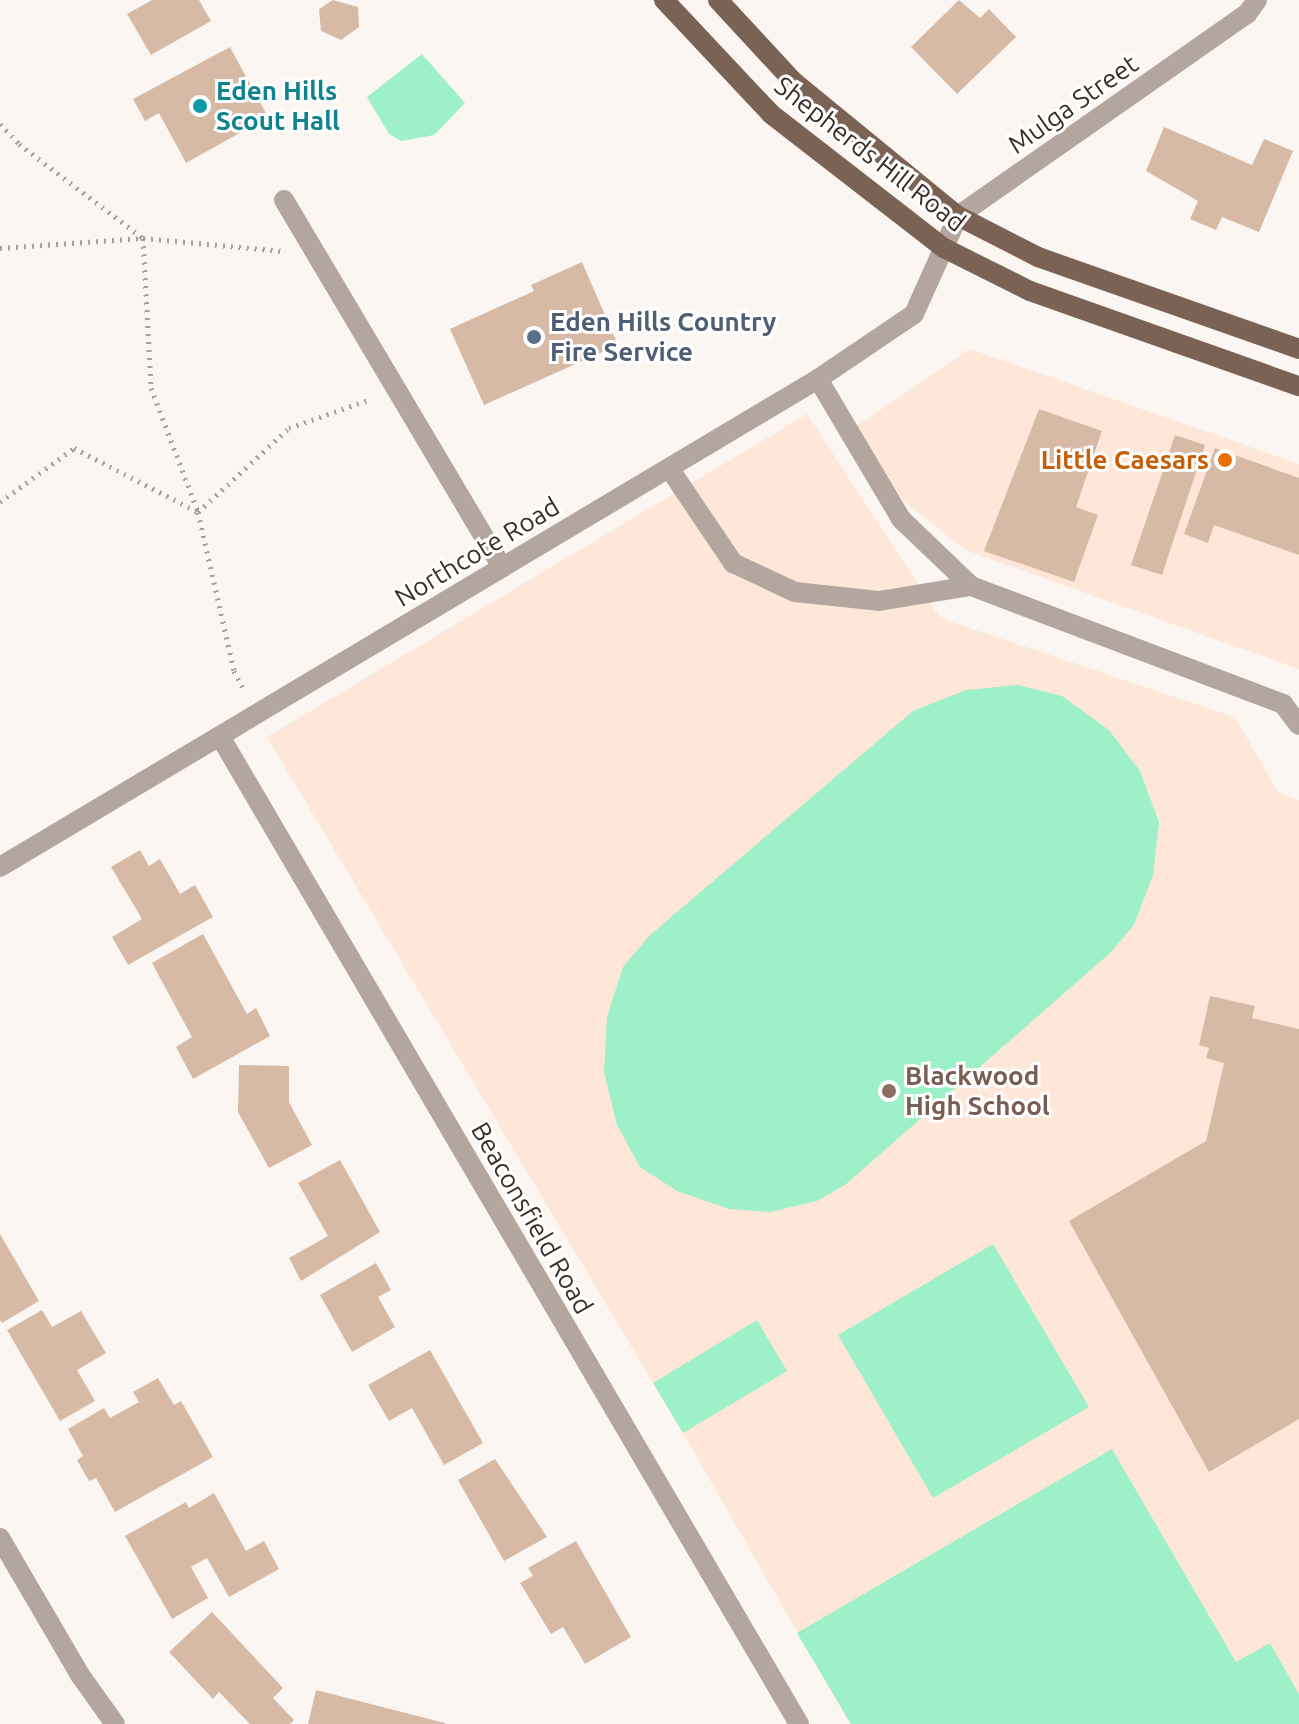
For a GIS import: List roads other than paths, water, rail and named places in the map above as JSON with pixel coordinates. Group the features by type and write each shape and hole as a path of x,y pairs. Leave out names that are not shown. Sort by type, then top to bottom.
{"main road":[{"name":"Shepherds Hill Road","path":"664,0 771,114 944,248 1030,291 1299,386"},
{"name":"Shepherds Hill Road","path":"718,0 794,82 958,216 1038,257 1299,349"}],"street":[{"name":"Mulga Street","path":"958,216 1252,7"},
{"path":"284,200 502,567"},
{"path":"944,248 958,216"},
{"name":"Northcote Road","path":"0,867 221,738 818,379 914,314 944,248"},
{"path":"818,379 901,519 971,586 1291,702 1299,725"},
{"path":"669,468 733,563 795,592 879,601 971,586"},
{"name":"Beaconsfield Road","path":"221,738 799,1724"},
{"path":"0,1538 80,1675 115,1724"}],"place":[{"name":"Eden Hills Scout Hall","path":"200,106"},
{"name":"Eden Hills Country Fire Service","path":"534,337"},
{"name":"Little Caesars","path":"1225,460"},
{"name":"Blackwood High School","path":"889,1091"}]}
